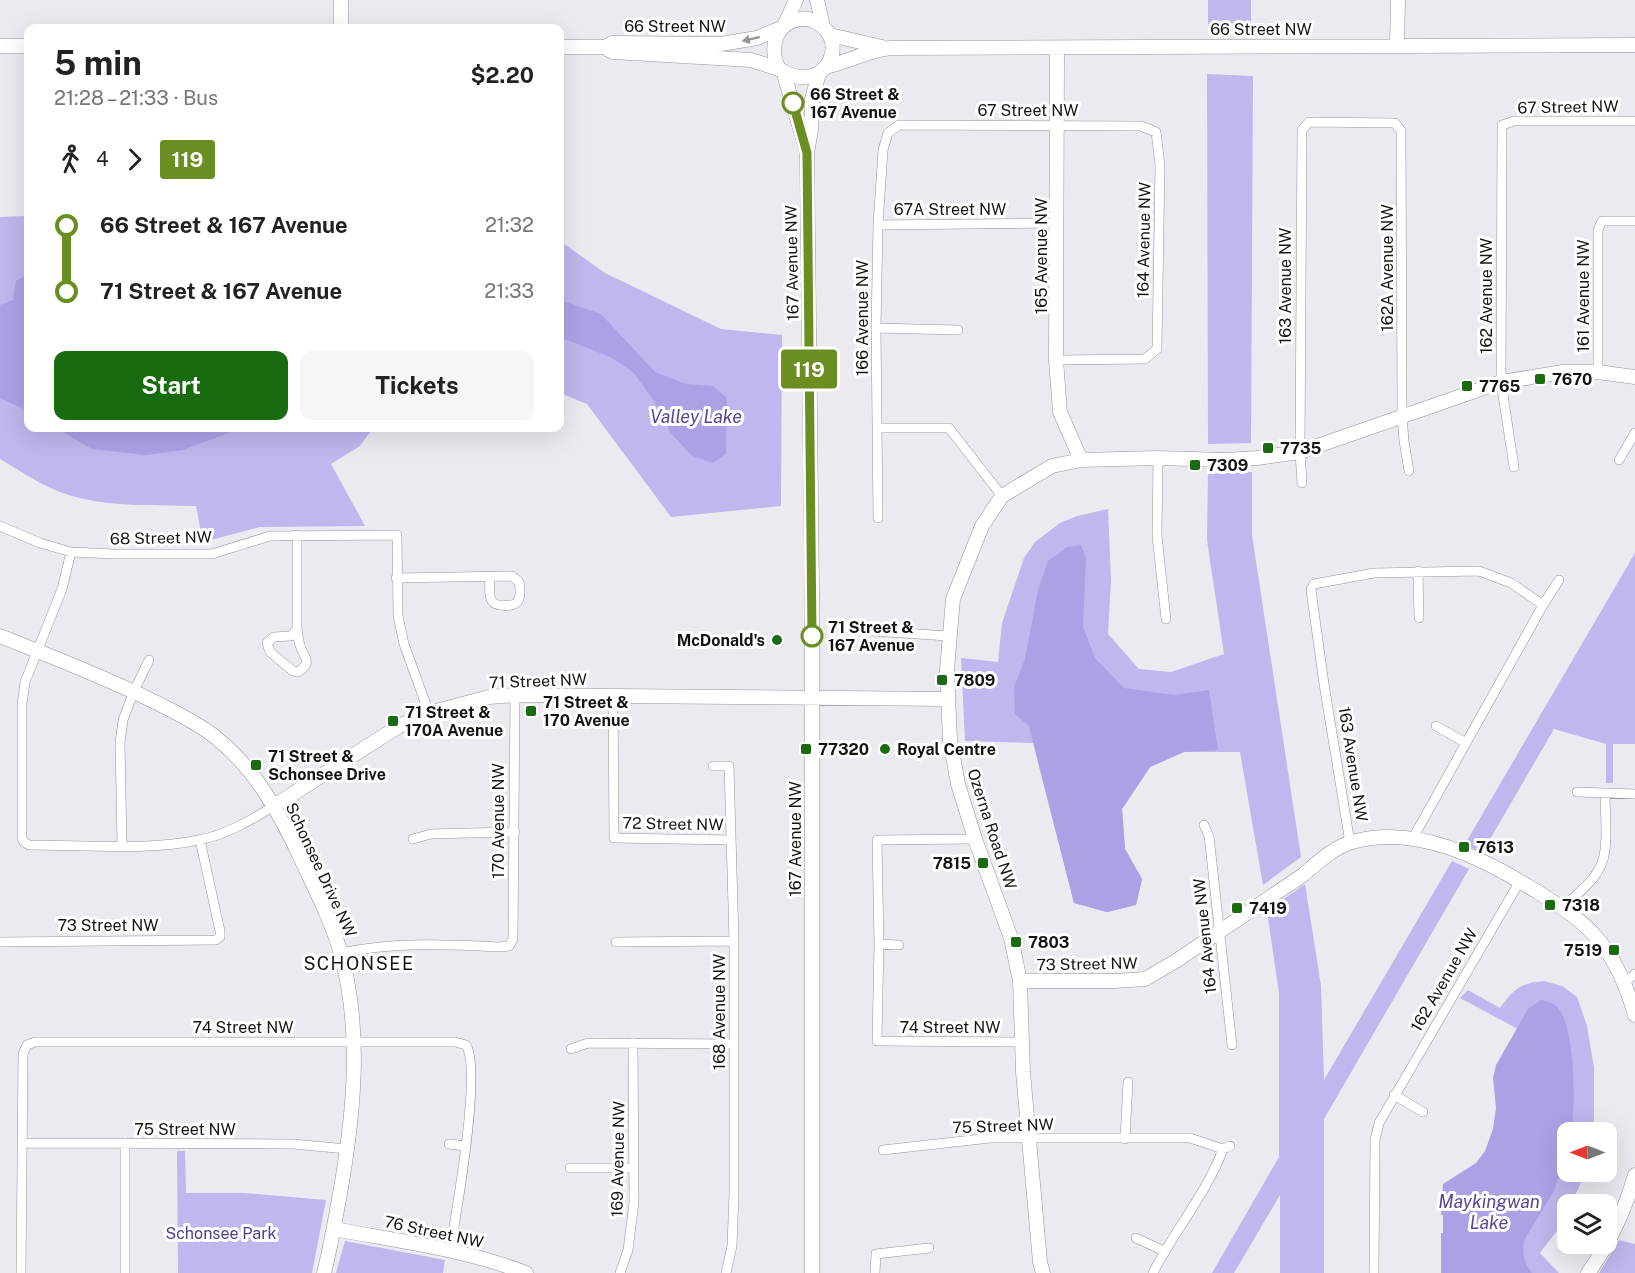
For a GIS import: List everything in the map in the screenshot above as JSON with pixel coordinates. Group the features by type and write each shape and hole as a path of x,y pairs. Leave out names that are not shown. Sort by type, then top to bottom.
{"street":[{"path":"341,0 341,24"},
{"path":"796,0 775,37 773,48 781,70 803,78 822,70 832,52 817,0"},
{"path":"1397,46 1398,0"},
{"path":"783,26 802,19 814,21 826,30"},
{"name":"66 Street NW","path":"564,47 605,47 612,43 721,44 756,38 783,26"},
{"name":"66 Street NW","path":"826,30 887,48"},
{"name":"66 Street NW","path":"822,70 868,52 887,48 1635,45"},
{"path":"0,46 24,46"},
{"name":"66 Street NW","path":"605,47 613,52 751,60 781,70"},
{"name":"165 Avenue NW","path":"1057,48 1056,360 1060,412 1081,460"},
{"name":"167 Avenue NW","path":"781,70 807,153"},
{"name":"167 Avenue NW","path":"812,1273 812,699 807,153 811,130 812,99 822,70"},
{"name":"67 Street NW","path":"1502,125 1514,121 1635,121"},
{"name":"162A Avenue NW","path":"1309,122 1395,123 1401,131 1402,416"},
{"name":"163 Avenue NW","path":"1300,452 1302,130 1309,122"},
{"name":"67 Street NW","path":"899,125 1142,126 1156,132"},
{"name":"166 Avenue NW","path":"878,518 876,328 878,225 883,150 888,133 899,125"},
{"name":"162 Avenue NW","path":"1502,125 1501,382 1514,467"},
{"name":"164 Avenue NW","path":"1056,360 1145,358 1157,349 1160,165 1156,132"},
{"name":"161 Avenue NW","path":"1598,372 1598,230 1602,221 1635,221"},
{"name":"67A Street NW","path":"878,225 1058,223"},
{"path":"876,328 957,330"},
{"name":"Ozerna Road NW","path":"1043,1273 1040,1262 1029,1138 1020,981 1011,938 975,839 958,784 950,740 947,699 948,636 953,598 982,526 1002,496 1052,466 1081,460 1158,458 1233,460 1300,452 1501,382 1563,372 1598,372 1635,376"},
{"path":"1402,416 1409,471"},
{"path":"877,428 949,428 1002,496"},
{"path":"1619,460 1635,433"},
{"path":"1300,452 1302,483"},
{"path":"1158,458 1158,536 1166,619"},
{"name":"68 Street NW","path":"0,526 40,543 71,552 121,554 212,554 263,537 397,535 396,578"},
{"path":"297,535 297,629 300,646 307,658 303,668 298,672 293,671 270,651 267,643 274,637 291,636 297,629"},
{"path":"36,651 62,589 71,552"},
{"path":"1419,618 1418,571 1479,571 1510,583 1543,605"},
{"name":"163 Avenue NW","path":"1350,843 1311,590 1314,584 1374,573 1418,571"},
{"path":"429,713 403,637 398,616 396,578 490,577"},
{"path":"1413,838 1559,580"},
{"path":"872,631 948,636"},
{"name":"Schonsee Drive NW","path":"0,636 134,691 185,717 213,735 244,766 274,806 289,833 331,926 340,953 348,990 353,1042 354,1083 347,1149 334,1229 324,1273"},
{"name":"71 Street NW","path":"36,651 25,682 22,704 21,838 29,844 122,846 200,840 242,825 385,735 429,713 474,700 515,695 947,699"},
{"path":"122,846 120,742 123,720 149,660"},
{"name":"170 Avenue NW","path":"340,953 388,946 509,945 513,939 515,927 515,695"},
{"name":"72 Street NW","path":"613,696 614,838 731,840"},
{"path":"1436,726 1466,743"},
{"name":"168 Avenue NW","path":"713,766 729,766 734,941 734,1193 732,1246 726,1273"},
{"path":"1577,792 1635,794"},
{"path":"1563,908 1594,876 1602,864 1605,853 1605,794"},
{"name":"164 Avenue NW","path":"1204,825 1209,836 1232,1045"},
{"path":"413,839 431,834 515,832"},
{"name":"73 Street NW","path":"1020,981 1145,979 1221,931 1303,875 1322,859 1350,843 1378,837 1413,838 1448,847 1485,862 1520,881 1581,922 1630,978 1635,1015"},
{"path":"899,945 879,944 877,840 975,839"},
{"name":"73 Street NW","path":"0,942 216,940 220,937 220,931 200,840"},
{"name":"162 Avenue NW","path":"1374,1273 1375,1140 1379,1123 1520,881"},
{"path":"616,942 734,941"},
{"name":"74 Street NW","path":"879,944 877,1041 1022,1042"},
{"name":"74 Street NW","path":"22,1143 23,1050 27,1045 35,1042 455,1042 466,1045 470,1059 466,1146"},
{"path":"571,1049 588,1043 734,1044"},
{"name":"169 Avenue NW","path":"620,1273 631,1232 634,1202 633,1043"},
{"path":"1125,1139 1128,1082"},
{"path":"1394,1095 1423,1112"},
{"name":"75 Street NW","path":"883,1150 990,1138 1190,1138 1227,1148 1164,1251"},
{"path":"21,1273 22,1143"},
{"name":"75 Street NW","path":"22,1143 293,1144 347,1149"},
{"path":"125,1143 125,1273"},
{"path":"449,1144 466,1146 450,1250"},
{"path":"570,1168 634,1168"},
{"path":"1588,1273 1616,1226 1635,1175"},
{"name":"76 Street NW","path":"334,1229 450,1250 503,1264 526,1273"},
{"path":"1136,1238 1164,1251 1153,1273"},
{"path":"875,1273 876,1254 929,1248"}],"green space":[{"path":"1208,0 1251,0 1251,29 1208,32"},
{"path":"1207,74 1253,76 1251,443 1208,444"},
{"path":"24,216 24,432 370,432 360,446 331,464 365,526 260,527 203,542 196,506 123,504 80,498 49,487 0,459 0,217"},
{"path":"564,244 605,273 721,329 782,335 781,506 671,517 587,404 564,395"},
{"path":"1252,472 1252,535 1301,857 1263,885 1240,752 1184,752 1150,767 1122,809 1125,849 1142,879 1136,905 1107,912 1074,903 1033,743 965,741 961,658 998,662 1002,623 1024,558 1035,542 1060,523 1077,516 1108,509 1111,581 1108,634 1139,669 1171,672 1224,654 1207,540 1208,474"},
{"path":"1635,553 1635,744 1613,744 1613,783 1606,783 1606,744 1554,729 1482,853 1465,844"},
{"path":"1452,861 1469,869 1324,1119 1324,1273 1280,1273 1280,1195 1234,1273 1212,1273 1279,1157 1279,993 1267,911 1305,884 1321,986 1324,1080"},
{"path":"1544,981 1562,986 1577,997 1587,1026 1594,1068 1594,1122 1557,1122 1557,1182 1581,1182 1576,1194 1557,1194 1557,1230 1540,1253 1559,1273 1520,1273 1515,1252 1551,1027 1518,1029 1460,998 1468,990 1500,1008 1518,988 1529,983"},
{"name":"Schonsee Park","path":"177,1151 185,1151 186,1193 244,1193 326,1200 312,1273 178,1273"},
{"path":"1619,1240 1635,1244 1635,1273 1599,1273 1611,1254 1617,1254"},
{"path":"345,1241 445,1260 443,1273 336,1273"}],"water":[{"path":"24,276 24,409 0,398 0,305 13,300 16,281"},
{"name":"Valley Lake","path":"564,301 601,314 655,372 686,384 713,386 727,398 726,454 713,463 692,456 670,432 654,401 633,372 610,357 564,339"},
{"path":"63,432 231,432 183,450 146,455 92,449"},
{"path":"1081,545 1086,558 1083,627 1095,658 1124,688 1174,695 1209,690 1218,750 1184,752 1150,767 1122,809 1125,849 1142,879 1136,905 1107,912 1074,903 1029,726 1015,714 1014,687 1025,659 1038,590 1048,561 1067,547"},
{"name":"Maykingwan Lake","path":"1541,1000 1550,1002 1558,1008 1564,1018 1571,1050 1574,1104 1573,1122 1557,1122 1557,1182 1554,1191 1525,1239 1524,1257 1532,1273 1441,1273 1443,1184 1476,1163 1485,1151 1493,1129 1496,1108 1493,1078 1496,1065 1528,1009"}],"bus line":[{"name":"119","path":"793,103 807,153 812,636"}],"place":[{"name":"66 Street & 167 Avenue","path":"793,103"},
{"name":"7670","path":"1540,379"},
{"name":"7765","path":"1467,386"},
{"name":"7735","path":"1268,448"},
{"name":"7309","path":"1195,465"},
{"name":"71 Street & 167 Avenue","path":"812,636"},
{"name":"McDonald's","path":"777,640"},
{"name":"7809","path":"942,680"},
{"name":"71 Street & 170 Avenue","path":"531,711"},
{"name":"71 Street & 170A Avenue","path":"393,721"},
{"name":"77320","path":"806,749"},
{"name":"Royal Centre","path":"885,749"},
{"name":"71 Street & Schonsee Drive","path":"256,765"},
{"name":"7613","path":"1464,847"},
{"name":"7815","path":"983,863"},
{"name":"7318","path":"1550,905"},
{"name":"7419","path":"1237,908"},
{"name":"7803","path":"1016,942"},
{"name":"7519","path":"1614,950"}],"district":[{"name":"SCHONSEE","path":"359,963"}]}
